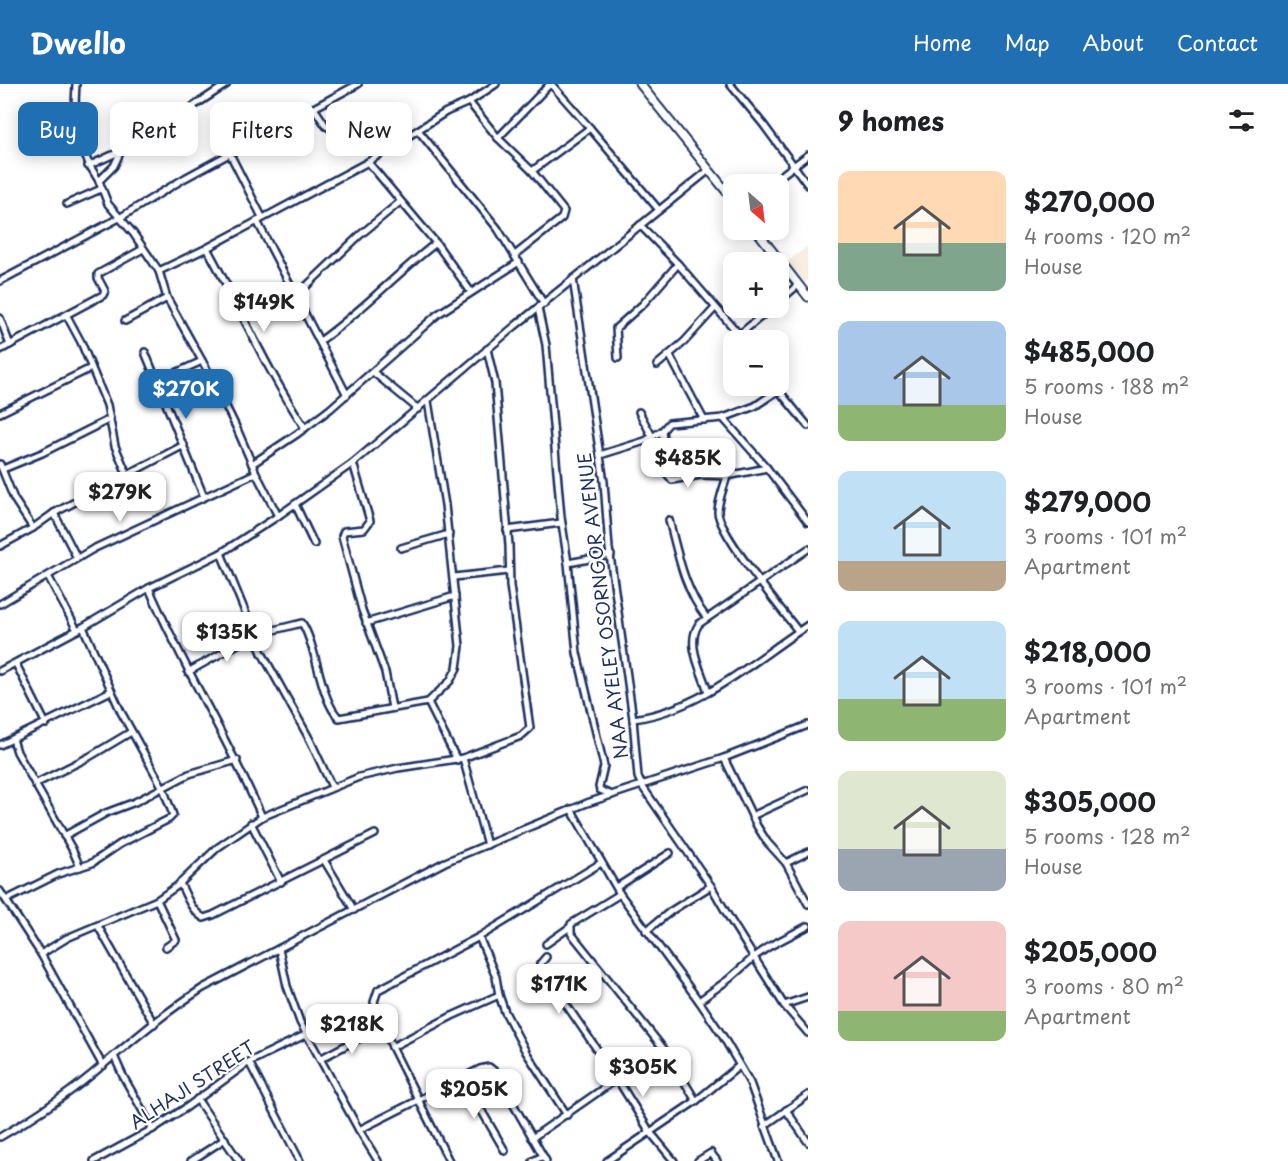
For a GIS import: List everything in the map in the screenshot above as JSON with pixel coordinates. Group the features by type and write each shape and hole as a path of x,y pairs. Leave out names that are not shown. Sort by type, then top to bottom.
{"street":[{"path":"76,84 77,131 80,148 99,181 108,204 121,217 159,271 167,298 237,429 278,516"},
{"path":"213,84 217,91"},
{"path":"198,104 227,84"},
{"path":"326,126 314,108 358,84"},
{"path":"159,271 207,248 368,162 446,112 469,102 496,84"},
{"path":"498,138 550,84 659,210"},
{"path":"640,84 723,187"},
{"path":"730,84 808,185"},
{"path":"469,102 498,138 532,171 564,211 559,221 515,255"},
{"path":"532,171 590,128"},
{"path":"418,130 474,198 515,255 544,304"},
{"path":"783,174 808,155"},
{"path":"88,165 110,156"},
{"path":"99,181 114,166 119,156"},
{"path":"0,281 121,217 226,156"},
{"path":"231,156 347,395"},
{"path":"368,162 436,243 471,292"},
{"path":"0,671 80,629 149,588 221,553 295,504 353,463 573,279 709,170"},
{"path":"67,204 101,189"},
{"path":"297,295 360,235 400,202"},
{"path":"640,225 678,264 735,330"},
{"path":"764,240 808,297"},
{"path":"320,341 436,243"},
{"path":"207,248 276,381 305,428"},
{"path":"0,350 68,316 103,295 105,291 98,278 100,272 143,249"},
{"path":"252,464 305,428 347,395 438,314 519,262"},
{"path":"618,358 616,328 647,299 678,264"},
{"name":"NAA AYELEY OSORNGOR AVENUE","path":"573,279 600,455 633,719 638,777 642,786"},
{"path":"789,293 798,285"},
{"path":"125,321 167,298"},
{"path":"538,308 546,345 561,523 568,562 578,660 604,766 599,787 600,790 612,795"},
{"path":"657,365 670,356 715,308"},
{"path":"68,316 107,405 118,456 127,474"},
{"path":"0,318 10,345"},
{"path":"744,330 759,318"},
{"path":"41,954 67,938 157,900 180,883 204,859 262,817 332,787 377,773 460,759 521,736 529,730 531,725 526,705 510,586 495,383 487,350"},
{"path":"145,352 204,497"},
{"path":"670,356 704,420"},
{"path":"158,381 202,361"},
{"path":"0,413 91,368"},
{"path":"373,372 418,409"},
{"path":"600,455 653,438 669,423 723,418 755,406 767,396"},
{"path":"784,396 808,426"},
{"path":"188,672 255,635 303,624 323,686 334,714 339,718 428,702 450,681 457,668 460,646 449,534 428,401"},
{"path":"639,412 653,438"},
{"path":"723,418 767,468 808,522"},
{"path":"33,528 14,499 1,466 42,453 110,419"},
{"path":"662,431 671,479 701,475 727,476 767,468"},
{"path":"0,546 33,528 54,513 183,445"},
{"path":"353,463 370,518 364,530 344,531 342,536 346,558 366,623 385,672 392,708"},
{"path":"0,604 77,558 256,473"},
{"path":"727,476 719,507 720,521 746,562 798,631"},
{"path":"295,504 314,544"},
{"path":"54,513 77,558"},
{"path":"669,520 691,596 706,617"},
{"path":"507,530 561,523"},
{"path":"401,548 449,534"},
{"path":"708,692 696,660 695,629 706,617 808,549"},
{"path":"221,553 276,680 310,740 332,787"},
{"path":"568,562 611,555"},
{"path":"454,578 509,571"},
{"path":"6,900 58,874 92,863 120,844 173,815 163,788 131,732 80,629 48,576"},
{"path":"149,588 188,672 237,760 262,817"},
{"path":"366,623 455,596"},
{"path":"633,719 661,714 708,692 745,670 808,625"},
{"path":"16,664 46,724"},
{"path":"0,745 111,691"},
{"path":"428,702 460,759 487,845"},
{"path":"0,1137 29,1120 103,1066 181,1002 203,988 427,870 572,809 724,758 808,725"},
{"path":"35,784 90,757 131,732"},
{"path":"13,739 17,752 80,867"},
{"path":"724,758 752,816 767,842 786,863 808,904"},
{"path":"64,836 106,813 135,802 189,774 237,760"},
{"path":"642,786 711,886 784,1005 808,1033"},
{"path":"752,816 808,790"},
{"path":"572,809 601,863 621,894 699,1000 739,1066 754,1093 778,1161"},
{"path":"251,823 281,882"},
{"path":"180,883 190,904 198,915 204,918 375,834"},
{"path":"786,863 808,852"},
{"path":"617,887 670,853"},
{"path":"324,860 354,910"},
{"path":"449,1161 392,1047 374,1002 378,990 479,937 601,863"},
{"path":"646,931 671,911 711,886"},
{"path":"0,891 41,954 103,1066"},
{"path":"546,944 571,924 621,894"},
{"path":"157,900 176,938 175,942 166,947"},
{"path":"98,926 154,1024"},
{"path":"699,1000 770,946 808,926"},
{"path":"570,927 571,933 667,1053 696,1101"},
{"path":"479,937 496,977 505,1012 526,1052 567,1115"},
{"path":"279,949 287,986 307,1035 378,1161"},
{"path":"546,957 540,964 540,968 616,1077 650,1132 674,1161"},
{"path":"392,1047 499,995"},
{"path":"784,1005 808,997"},
{"path":"320,1059 373,1031"},
{"name":"ALHAJI STREET","path":"94,1161 153,1129 249,1062 307,1035"},
{"path":"114,1056 153,1129"},
{"path":"249,1062 300,1161"},
{"path":"607,1161 696,1101 739,1066"},
{"path":"359,1130 462,1077 489,1067 492,1068 544,1159 533,1161"},
{"path":"462,1077 505,1151"},
{"path":"531,1138 567,1115 614,1081 616,1077"},
{"path":"764,1126 808,1095"},
{"path":"197,1099 239,1161"},
{"path":"786,1110 808,1142"},
{"path":"191,1161 225,1139"},
{"path":"698,1161 711,1153 717,1161"}],"shaded area":[{"path":"808,246 808,280 805,283 789,264 789,260"}]}
